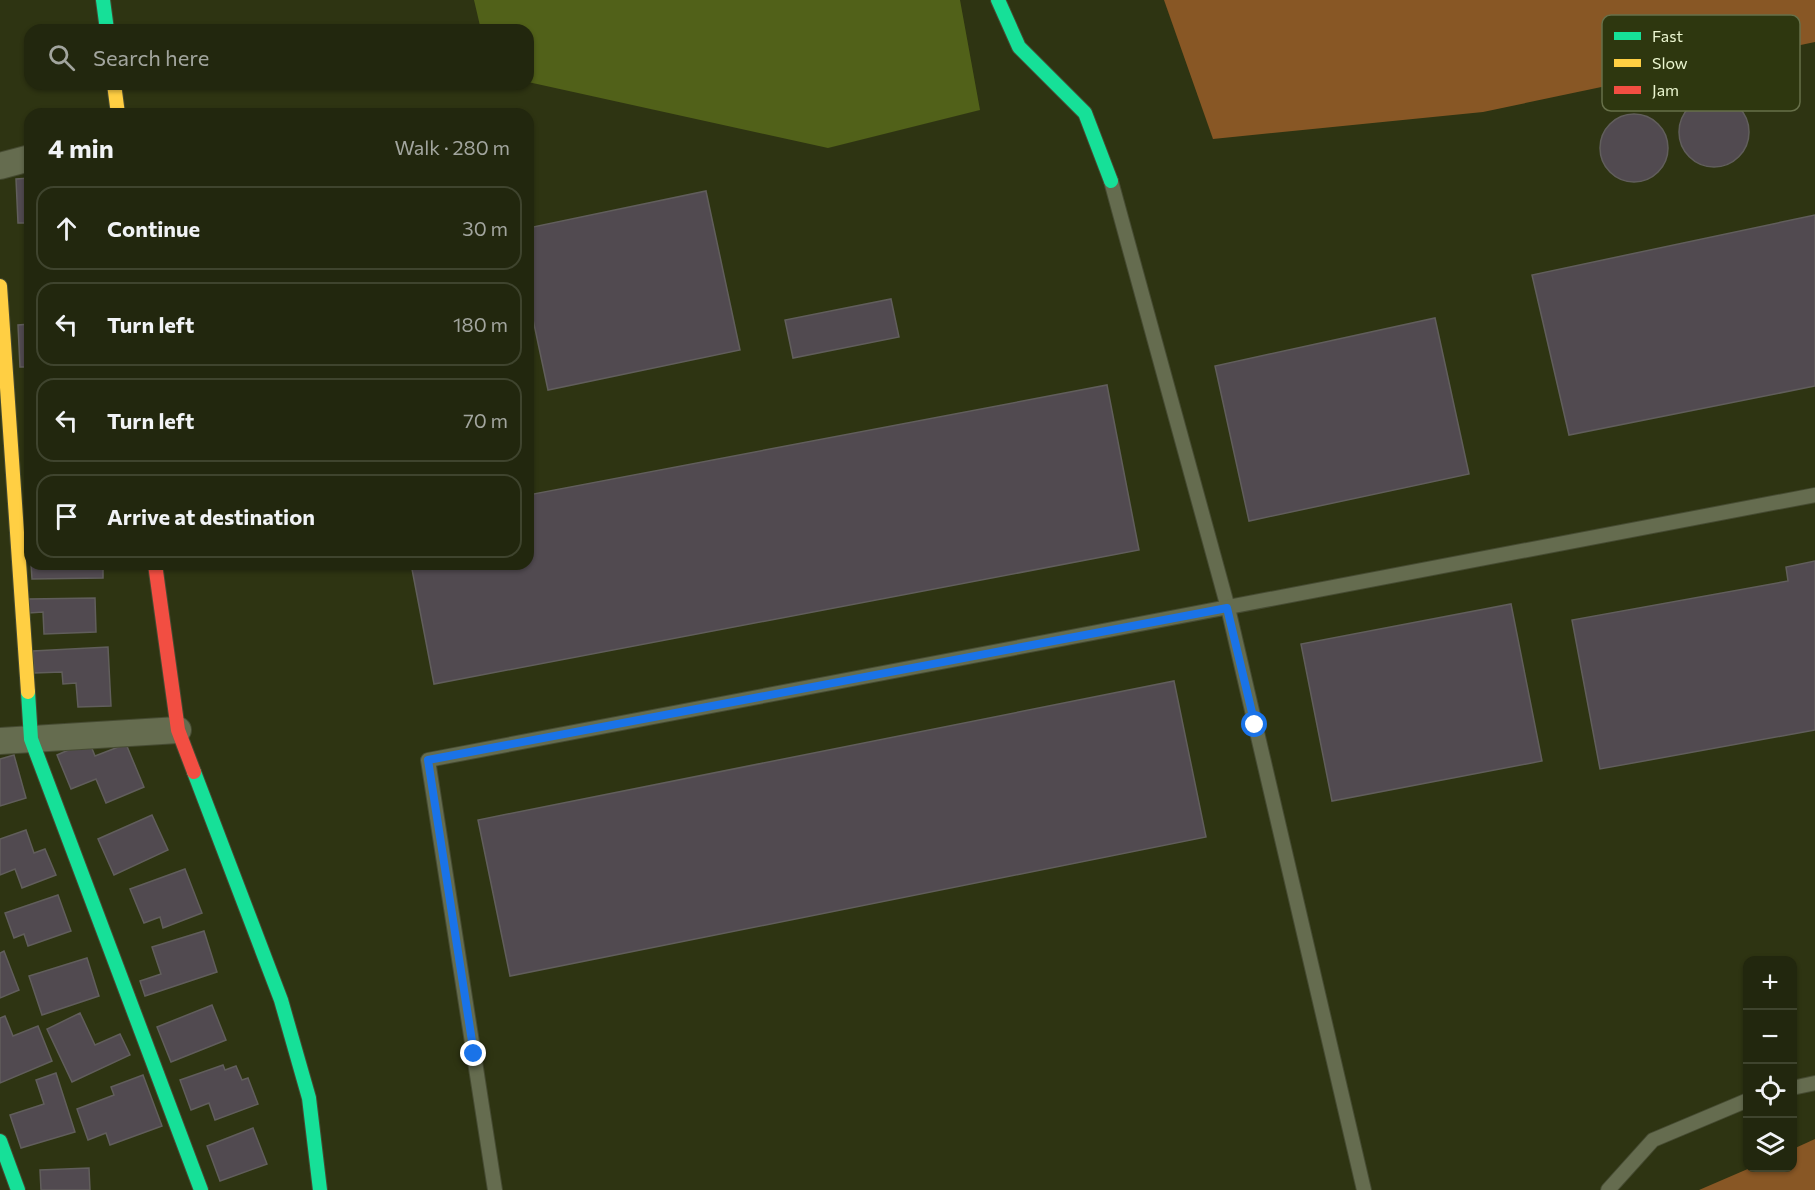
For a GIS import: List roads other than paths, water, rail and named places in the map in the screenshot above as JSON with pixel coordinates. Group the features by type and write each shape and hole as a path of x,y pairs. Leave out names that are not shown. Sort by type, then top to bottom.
{"street":[{"path":"103,0 106,24"},
{"path":"998,0 1019,47 1085,113 1111,182"},
{"path":"115,90 117,108"},
{"path":"0,166 24,160"},
{"path":"0,286 31,739 201,1190"},
{"path":"156,570 167,668 178,730 282,1000 309,1098 320,1190"},
{"path":"0,741 178,730"},
{"path":"0,1141 18,1190"}],"lane":[{"path":"1111,182 1227,608 1364,1190"},
{"path":"495,1190 428,760 1815,495"},
{"path":"1797,1087 1815,1083"},
{"path":"1608,1190 1653,1140 1743,1102"}]}
